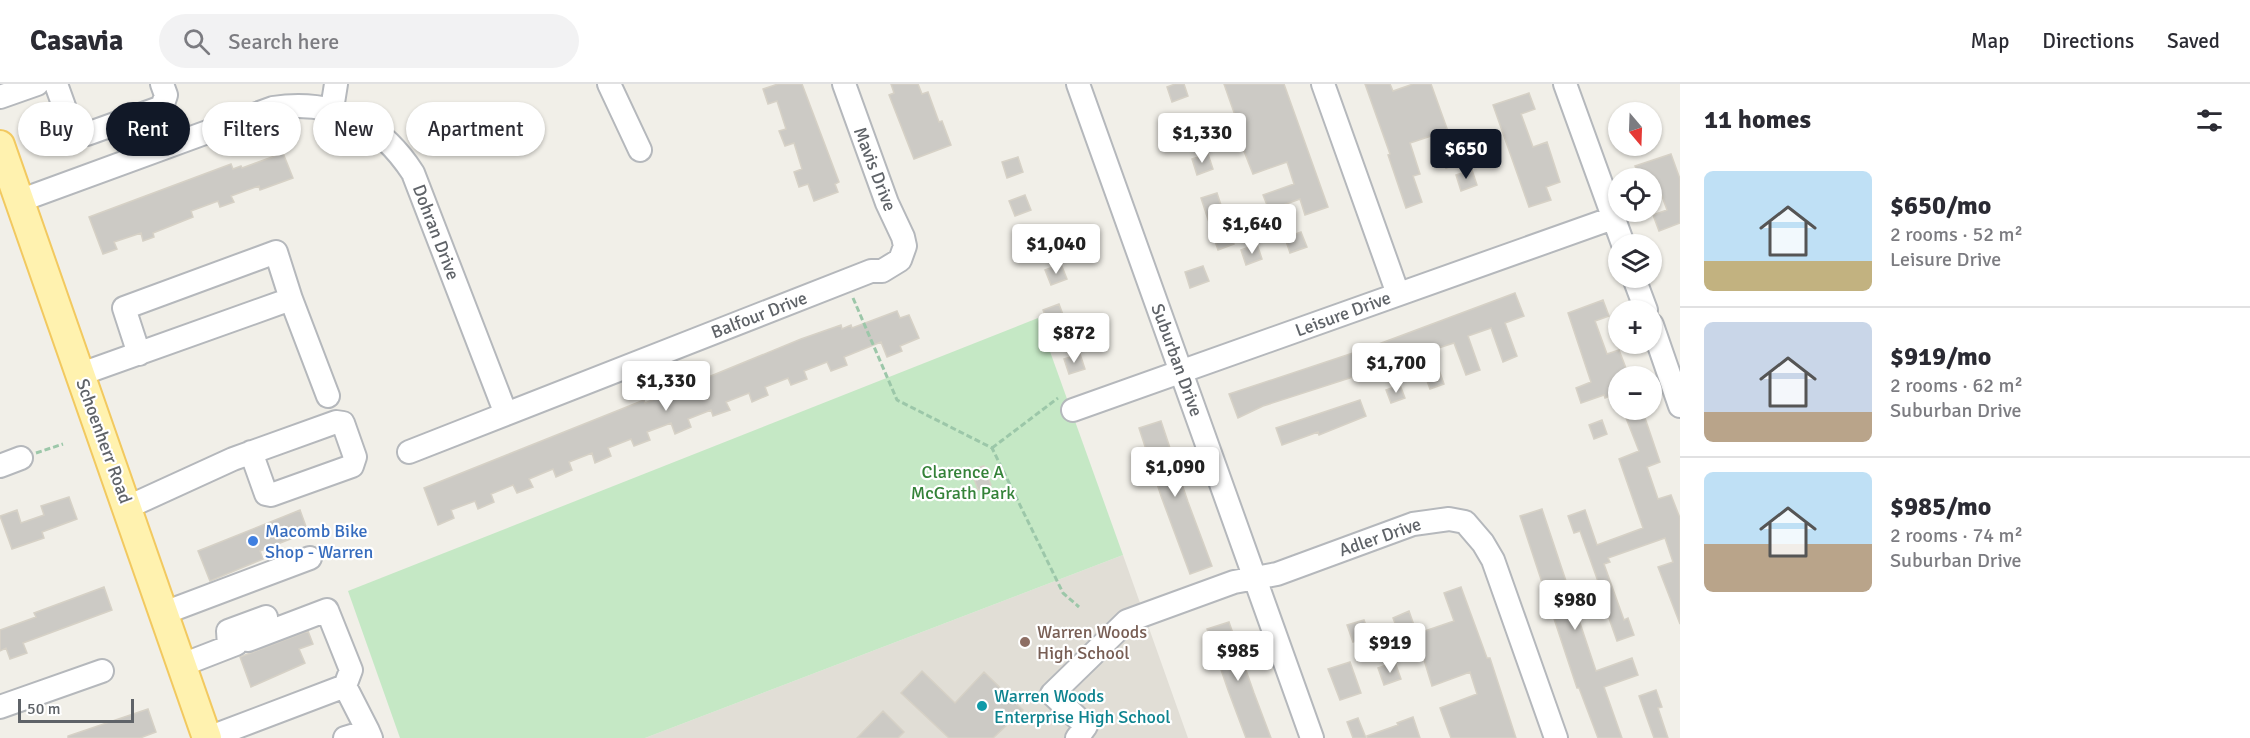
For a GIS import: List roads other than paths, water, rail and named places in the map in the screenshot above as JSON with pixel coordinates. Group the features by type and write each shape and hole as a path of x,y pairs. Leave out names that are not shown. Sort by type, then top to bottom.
{"main road":[{"name":"Schoenherr Road","path":"0,145 208,738"}],"street":[{"path":"0,97 38,84"},
{"path":"56,84 76,133 87,134 162,107 166,95 162,84"},
{"path":"333,102 336,84"},
{"path":"609,84 640,150"},
{"name":"Mavis Drive","path":"844,84 887,203 903,237 904,253"},
{"name":"Suburban Drive","path":"1078,84 1312,738"},
{"path":"1323,84 1398,294"},
{"path":"1565,84 1608,204"},
{"name":"Dohran Drive","path":"19,201 251,114 288,105 313,106"},
{"name":"Dohran Drive","path":"394,148 413,173 506,414"},
{"name":"Leisure Drive","path":"1069,402 1181,371 1608,220"},
{"path":"139,354 124,308 276,252 328,396"},
{"name":"Balfour Drive","path":"409,452 871,271 882,271 895,264 904,253"},
{"path":"81,374 291,298"},
{"path":"1662,354 1680,406"},
{"path":"128,507 251,452"},
{"path":"0,466 21,458"},
{"name":"Adler Drive","path":"1077,738 1086,726 1052,694 1127,621 1234,582 1277,574 1413,524 1449,519 1465,522 1483,543 1493,560 1556,738"},
{"path":"164,613 310,558"},
{"path":"182,665 327,610 351,670 345,686 369,735 345,738"},
{"path":"0,707 102,671"},
{"path":"208,738 345,686"}],"place":[{"name":"Macomb Bike Shop - Warren","path":"253,541"},
{"name":"Warren Woods High School","path":"1025,642"},
{"name":"Warren Woods Enterprise High School","path":"982,706"}],"park label":[{"name":"Clarence A McGrath Park","path":"963,482"}]}
